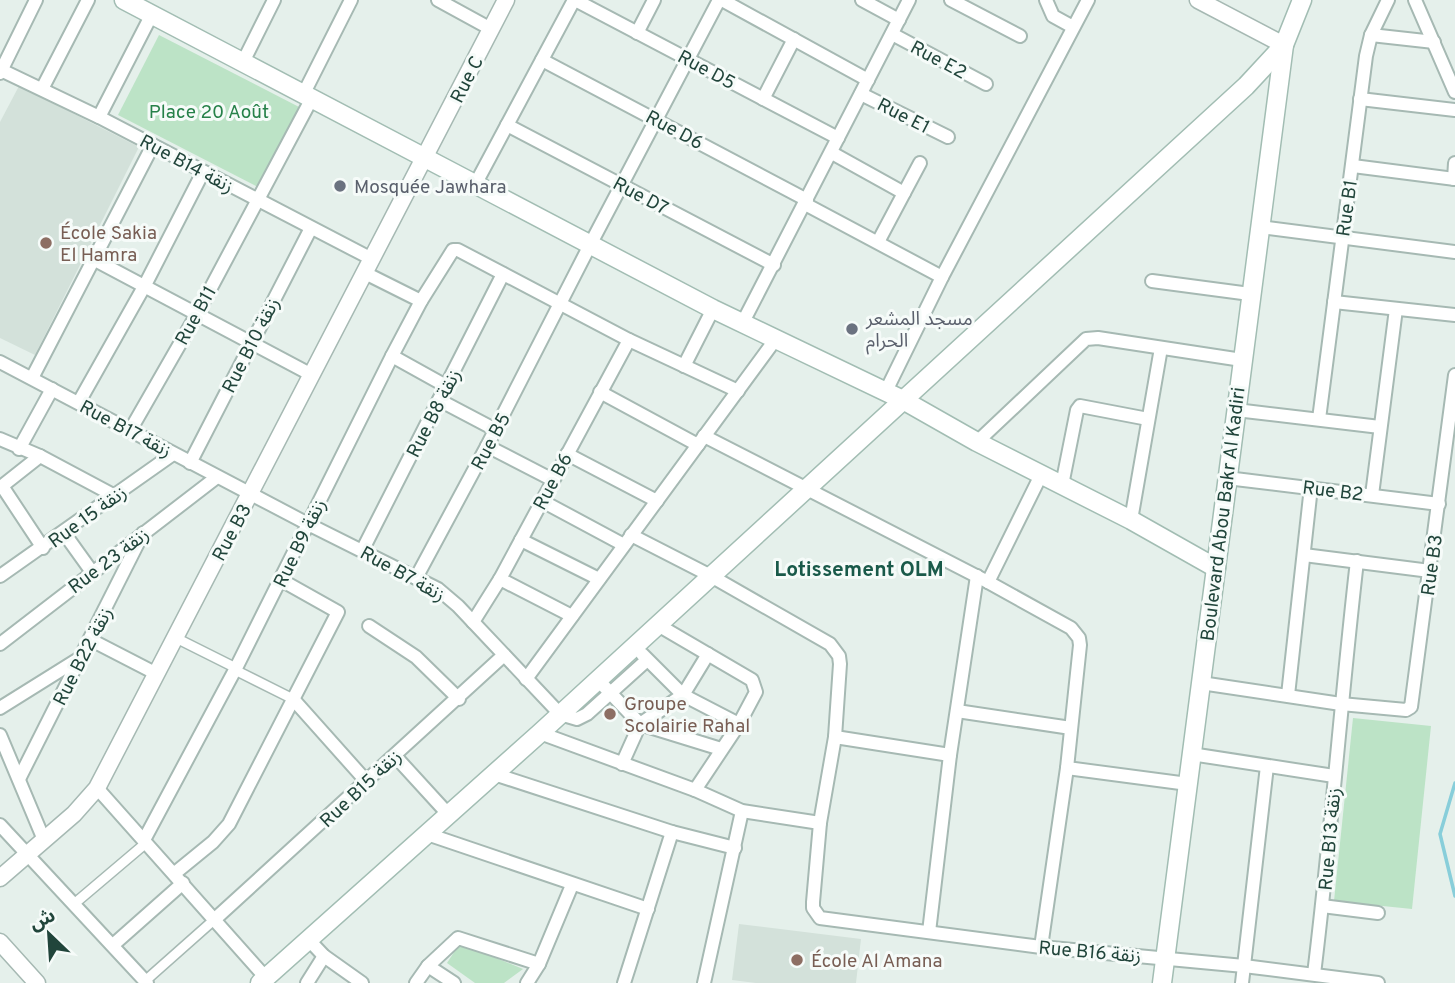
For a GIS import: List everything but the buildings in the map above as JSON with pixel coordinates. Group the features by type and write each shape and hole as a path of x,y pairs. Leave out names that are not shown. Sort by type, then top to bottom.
{"main road":[{"path":"124,0 742,324 886,391 977,442 1131,520 1216,568"},
{"path":"263,980 598,680 641,653 659,625 1246,86 1284,45 1302,0"},
{"name":"Boulevard Abou Bakr Al Kadiri","path":"1161,983 1284,45"}],"street":[{"path":"2,65 36,0"},
{"path":"42,89 88,0"},
{"path":"243,62 274,0"},
{"name":"Rue B11","path":"131,429 197,314 257,199 351,0"},
{"path":"438,0 491,29"},
{"name":"Rue C","path":"425,157 506,0"},
{"path":"477,183 575,0"},
{"name":"Rue D5","path":"575,0 838,138"},
{"path":"637,33 654,0"},
{"path":"721,0 868,80"},
{"name":"Rue B5","path":"416,578 721,0"},
{"path":"862,0 899,20"},
{"path":"742,324 909,0"},
{"path":"951,0 969,4 1020,36"},
{"path":"1046,0 1053,16 1073,27"},
{"path":"886,391 942,277 1088,0"},
{"path":"1198,0 1284,45"},
{"name":"Rue B1","path":"1319,419 1360,99 1371,35 1388,0"},
{"path":"1415,0 1455,92"},
{"path":"99,117 152,14"},
{"name":"Rue E2","path":"892,34 986,83"},
{"path":"1371,35 1434,42"},
{"path":"763,99 794,39"},
{"name":"Rue D6","path":"542,60 942,277"},
{"name":"Rue B14 زنقة","path":"2,65 42,89 311,228 421,302"},
{"name":"Rue E1","path":"861,94 948,137"},
{"path":"1360,99 1455,110"},
{"name":"Rue D7","path":"507,125 774,265"},
{"path":"32,378 153,145"},
{"path":"832,153 900,191"},
{"name":"Rue B3","path":"0,878 86,802 97,788 425,157"},
{"path":"878,242 900,191 920,163"},
{"path":"1353,166 1454,179 1455,163"},
{"path":"79,402 145,285 203,172"},
{"path":"1260,227 1455,252"},
{"name":"Rue B10 زنقة","path":"190,463 311,228"},
{"name":"Rue B9 زنقة","path":"145,841 281,580 392,356 452,251 458,250 503,274"},
{"path":"93,259 312,375"},
{"path":"503,274 629,340 738,391"},
{"name":"Rue B8 زنقة","path":"362,551 503,274"},
{"path":"1152,281 1250,294"},
{"path":"1334,302 1455,315"},
{"path":"684,366 713,309"},
{"path":"1372,495 1396,309"},
{"path":"977,442 1086,339 1098,338 1242,360"},
{"name":"Rue B6","path":"473,622 500,579 629,340"},
{"path":"526,679 775,340"},
{"path":"1131,520 1161,348"},
{"path":"392,356 446,386"},
{"name":"Rue B17 زنقة","path":"0,362 251,494"},
{"name":"Rue B3","path":"1341,704 1406,710 1413,703 1455,375"},
{"path":"52,388 7,445 40,456 116,496"},
{"path":"600,392 807,489 982,579 1071,628 1079,638 1067,768 1041,947"},
{"path":"439,400 496,430"},
{"path":"1062,485 1077,410 1080,407 1148,419"},
{"path":"1236,410 1380,427"},
{"path":"488,446 553,480"},
{"name":"Rue 15 زنقة","path":"0,576 173,454"},
{"path":"567,454 657,501"},
{"path":"40,456 2,486 43,548"},
{"path":"929,932 950,755 982,579 1041,475"},
{"name":"Rue 23 زنقة","path":"0,643 217,477"},
{"name":"Rue B2","path":"1227,478 1439,504"},
{"path":"1289,695 1311,487"},
{"name":"Rue B7 زنقة","path":"251,494 448,596 560,715"},
{"path":"540,733 695,790 742,811 820,823 835,737 840,664 830,645 712,576 542,501"},
{"path":"64,533 92,572"},
{"name":"Rue B22 زنقة","path":"19,779 143,533"},
{"path":"521,540 599,579"},
{"path":"1304,555 1430,571"},
{"name":"Rue B13 زنقة","path":"1314,974 1357,561"},
{"path":"500,579 572,615"},
{"path":"113,945 229,824 338,612 281,580"},
{"path":"659,625 752,680 756,692 739,724 695,790"},
{"path":"369,626 415,657 459,699"},
{"path":"174,637 293,699 367,782"},
{"path":"91,640 155,673"},
{"path":"560,715 573,719 582,717 611,693 641,653 683,695 739,724"},
{"path":"622,764 640,724 683,695 708,654"},
{"name":"Rue B15 زنقة","path":"215,919 459,699 504,655"},
{"path":"0,708 83,656"},
{"path":"598,680 640,724 721,749"},
{"path":"1201,683 1341,704"},
{"path":"957,711 1071,728"},
{"path":"0,735 44,840"},
{"path":"835,737 950,755"},
{"path":"1191,754 1334,776"},
{"path":"395,756 448,814"},
{"path":"1242,983 1267,766"},
{"path":"1067,768 1188,784"},
{"path":"494,774 672,832 735,848"},
{"path":"97,788 215,919 263,980"},
{"path":"704,983 742,811"},
{"name":"Rue B16 زنقة","path":"820,823 813,902 813,908 820,918 1041,947 1164,957 1378,983"},
{"path":"0,825 146,982 215,919"},
{"path":"624,983 672,832"},
{"path":"427,834 648,909"},
{"path":"74,904 145,841"},
{"path":"527,983 539,964 572,885"},
{"path":"1322,906 1378,913"},
{"path":"416,983 428,966 454,940 461,938 539,964"},
{"path":"308,939 324,957 362,983"},
{"path":"0,942 33,982"},
{"path":"307,983 324,957"},
{"path":"428,966 454,983"}],"shaded area":[{"name":"École Sakia El Hamra","path":"19,86 139,147 35,355 0,338 0,122"},
{"name":"École Al Amana","path":"739,924 861,939 856,983 756,983 732,980"}],"green space":[{"name":"Place 20 Août","path":"159,35 301,108 260,188 118,115"},
{"path":"1353,718 1431,726 1412,909 1334,901"},
{"path":"460,943 523,969 504,983 475,983 447,963"}],"waterway":[{"path":"1455,783 1440,834 1455,896"}],"place":[{"name":"Mosquée Jawhara","path":"340,186"},
{"name":"École Sakia El Hamra","path":"46,243"},
{"name":"مسجد المشعر الحرام","path":"852,329"},
{"name":"Groupe Scolairie Rahal","path":"610,714"},
{"name":"École Al Amana","path":"797,960"}],"district":[{"name":"Lotissement OLM","path":"859,569"}]}
